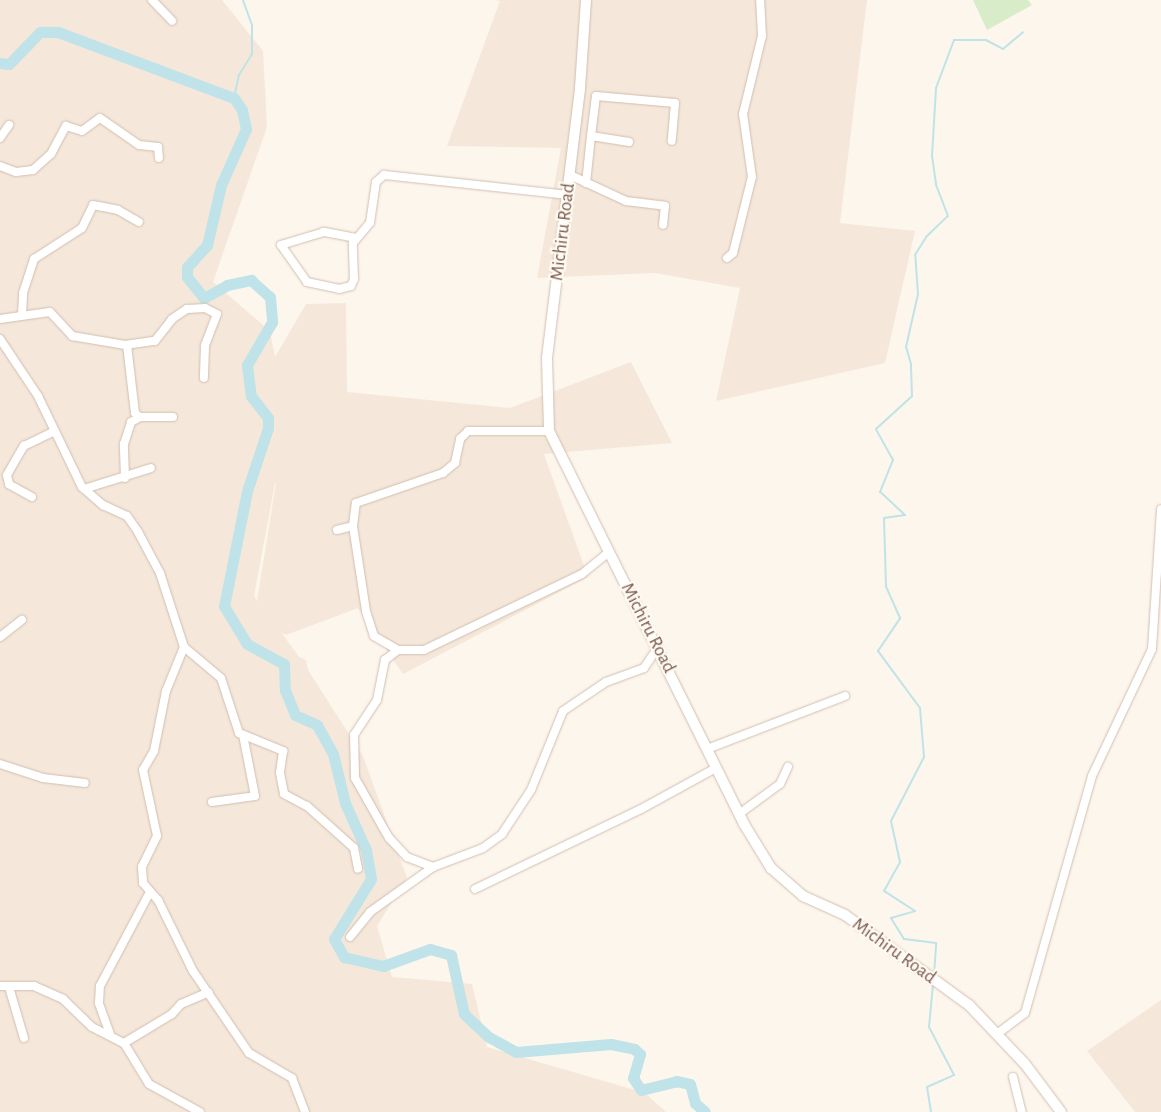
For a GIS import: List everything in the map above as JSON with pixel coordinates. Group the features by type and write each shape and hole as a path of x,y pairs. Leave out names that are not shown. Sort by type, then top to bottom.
{"street":[{"path":"152,0 172,21"},
{"name":"Michiru Road","path":"586,0 570,175 547,358 550,431 739,814 777,874 803,896 845,915 968,1004 997,1034 1061,1112"},
{"path":"727,258 733,253 752,177 743,114 762,36 760,0"},
{"path":"586,183 596,96 675,103 672,141"},
{"path":"0,166 16,172 33,170 51,154 65,127 82,131 100,118 139,145 158,147 159,158"},
{"path":"0,138 8,125"},
{"path":"591,136 629,142"},
{"path":"356,238 324,232 281,245 307,282 339,289 351,286 354,279 352,248 356,238 370,223 376,182 384,175 567,195"},
{"path":"570,175 626,201 665,206 663,225"},
{"path":"22,315 27,278 34,259 82,228 93,205 118,210 139,222"},
{"path":"0,318 50,312 76,337 127,345 158,339 168,322 187,309 197,307 215,312 205,346 204,378"},
{"path":"0,339 20,366 84,490 131,521 158,568 184,647 221,678 236,730 243,736 283,752 280,773 284,794 307,806 354,848 358,869"},
{"path":"127,345 132,407 140,417"},
{"path":"125,478 124,444 131,422 140,417 173,417"},
{"path":"32,497 9,484 7,475 24,446 55,431"},
{"path":"550,431 464,433 451,467 358,500 352,526 366,611 374,636 398,650 424,650 582,574 610,552"},
{"path":"84,490 151,468"},
{"path":"997,1034 1025,1013 1092,776 1152,649 1161,509"},
{"path":"337,530 352,526"},
{"path":"0,637 22,620"},
{"path":"184,647 166,691 154,751 143,770 157,836 141,871 143,883 158,900 180,948 249,1052 295,1081 305,1112"},
{"path":"350,937 370,912 433,867 482,848 510,827 531,790 563,711 606,682 644,668 658,647"},
{"path":"398,650 385,660 377,700 356,728 355,778 379,823 395,844 407,857 433,867"},
{"path":"707,749 845,696"},
{"path":"212,802 255,796 243,736"},
{"path":"0,764 43,778 85,783"},
{"path":"739,814 780,784 788,767"},
{"path":"475,888 641,809 716,768"},
{"path":"110,1034 99,1003 100,986 150,892"},
{"path":"0,986 34,986 49,990 92,1027 110,1034 124,1043 149,1084 200,1112"},
{"path":"9,986 24,1038"},
{"path":"124,1043 172,1014 181,1004 209,992"},
{"path":"1013,1077 1022,1112"}],"shaded area":[{"path":"0,0 222,0 263,51 267,127 213,282 270,331 275,357 306,304 346,303 347,392 510,408 631,362 672,443 544,454 588,577 403,674 358,608 286,635 281,632 299,657 306,660 308,670 363,756 407,878 377,926 392,977 472,984 487,1047 645,1093 666,1112 0,1112","holes":["276,483 257,601 254,596"]},
{"path":"494,0 867,0 840,223 915,231 885,363 716,401 740,288 655,273 537,278 561,148 447,146 500,1"},
{"path":"1161,1000 1161,1112 1135,1112 1087,1051"}],"green space":[{"path":"973,0 1028,0 1032,5 987,30"}],"waterway":[{"path":"234,98 239,75 252,54 252,25 243,0"},
{"path":"0,63 9,64 40,32 58,32 234,98 242,110 246,129 221,185 207,245 187,267 187,277 204,298 227,285 251,280 270,297 272,322 247,365 251,396 268,418 268,428 247,491 224,606 247,644 284,664 285,690 295,715 317,725 333,754 345,803 366,850 371,879 334,939 344,957 383,966 430,949 451,955 464,1014 489,1037 516,1052 611,1044 634,1049 640,1054 633,1078 641,1090 676,1081 690,1084 695,1103 705,1112"},
{"path":"934,975 936,943 904,939 891,918 915,911 884,891 900,862 891,821 924,757 920,708 878,651 900,618 886,586 884,518 905,515 880,492 893,460 876,429 912,396 911,364 906,347 918,294 915,255 927,236 948,216 936,184 932,156 936,88 954,40 986,40 1003,49 1023,32"},
{"path":"931,1112 927,1087 954,1075 929,1027 933,985"}]}
